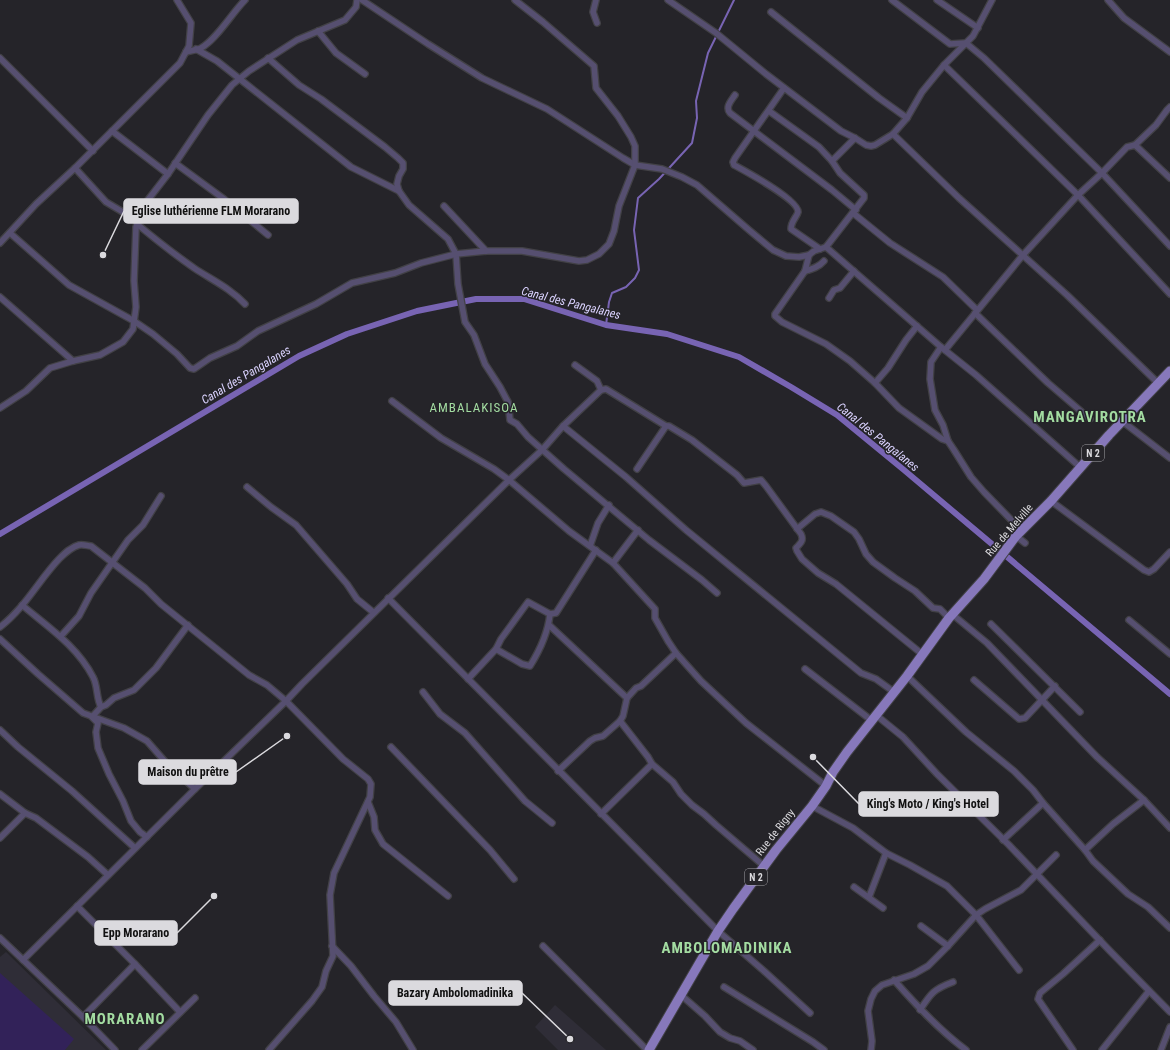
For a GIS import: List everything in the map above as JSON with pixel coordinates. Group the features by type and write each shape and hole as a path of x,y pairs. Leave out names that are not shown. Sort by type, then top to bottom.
{"main road":[{"name":"Rue de Melville","path":"874,718 951,616 984,579 1019,534 1051,501 1122,421 1170,372"},
{"name":"Rue de Rigny","path":"648,1050 718,931 785,838 812,806 826,786 833,772 874,718"}],"street":[{"path":"0,243 36,204 76,168 180,64 189,46 191,22 177,0"},
{"path":"186,52 201,48 214,37 245,0"},
{"path":"0,408 26,391 50,368 100,355 123,342 133,329 136,307 134,281 136,226 144,205 168,174 208,115 232,85 249,71 297,40 345,20 356,7 357,0"},
{"path":"362,0 482,78 548,109 623,158 635,164 662,169 697,185 773,250 786,256 799,257 809,255 814,251 826,247 864,198 864,195 840,173 832,161 819,147 769,111"},
{"path":"10,233 69,285 134,321 165,344 190,368 194,369 210,358 237,346 258,331 316,304 352,283 395,273 421,263 456,254 486,251 522,251 579,261 587,260 599,254 609,244 620,206 635,164 635,146 618,116 596,88 594,66 515,0"},
{"path":"596,0 593,12 597,23"},
{"path":"668,0 724,39 784,88 841,131 866,145 871,146 893,134 907,118 922,92 944,64 973,36 992,0"},
{"path":"892,0 950,44 966,43 984,58 1102,173 1170,246"},
{"path":"937,0 978,28"},
{"path":"1108,0 1124,18 1170,52"},
{"path":"771,12 879,98 907,118"},
{"path":"318,31 336,53 365,74"},
{"path":"196,49 217,61 351,167 399,191"},
{"path":"0,58 93,151"},
{"path":"268,58 299,85 321,99 403,163 403,169 397,184 399,191 409,205 448,239 456,254 458,284 465,322 474,335 485,364 508,402 510,420 517,424 542,450 564,469 717,593"},
{"path":"944,64 1078,195 1170,294"},
{"path":"784,88 733,162 734,165 776,190 795,205 798,212 790,229 820,249"},
{"path":"735,95 728,106 728,111 832,190 890,242 943,277 1042,378 1090,419"},
{"path":"1025,543 971,477 948,442 944,425 935,410 930,378 931,362 976,312 1023,255 1078,195 1127,147 1135,145 1156,125 1170,107"},
{"path":"112,131 168,174"},
{"path":"893,134 959,198 1067,295 1158,383"},
{"path":"832,161 855,138"},
{"path":"1135,145 1170,178"},
{"path":"175,163 268,235"},
{"path":"76,168 106,202 137,222 164,246 195,268 236,294 245,304"},
{"path":"444,206 486,251"},
{"path":"826,247 976,375 1080,467"},
{"path":"809,255 805,271 774,316 782,322 826,344 850,361 875,383 899,408 948,442"},
{"path":"805,271 813,269 824,261"},
{"path":"829,298 834,290 840,288 854,271"},
{"path":"0,297 73,361"},
{"path":"875,383 888,368 917,326"},
{"path":"575,365 597,381 601,390"},
{"path":"23,960 135,848 286,701 373,612 542,450 563,426 601,390 606,389 666,426 670,426 692,440 737,475 744,483 761,480 802,537 801,544 796,548 802,559 818,573 836,584 922,654"},
{"path":"392,401 441,438 494,469 569,531 613,563 656,609 656,618 676,653 701,681 746,723 826,786"},
{"path":"1122,421 1170,458"},
{"path":"563,426 626,477 698,540 861,673 876,679 894,692"},
{"path":"637,469 666,426"},
{"path":"247,486 271,507 296,525 347,584 357,599 373,612"},
{"path":"61,636 79,616 91,593 112,562 128,540 143,525 161,496"},
{"path":"1051,501 1144,570 1149,572 1154,569 1170,552"},
{"path":"590,546 598,523 609,505"},
{"path":"797,528 821,512 831,516 854,532 866,554 873,562 915,591 933,608 940,609 951,616 987,643 1098,757 1144,800 1170,828"},
{"path":"613,563 638,530"},
{"path":"0,627 22,605 52,567 70,549 80,544 91,546 146,588 161,604 249,675 267,685 286,701 343,759 368,779 371,784 368,802 334,874 330,895 333,956 326,971 322,987 312,1001 269,1050"},
{"path":"468,679 496,649 501,639 528,602 550,614 556,613 596,550"},
{"path":"388,598 718,931 810,1013"},
{"path":"22,605 61,636 85,662 94,679 101,707"},
{"path":"496,649 522,664 530,666 538,652 549,625 550,614"},
{"path":"1129,620 1170,654"},
{"path":"991,624 1080,712"},
{"path":"92,717 101,707 106,705 114,698 134,690 156,668 188,625"},
{"path":"549,625 627,698"},
{"path":"0,639 83,713 124,728 147,741 168,765 195,789"},
{"path":"558,771 590,741 603,736 620,721 627,698 636,688 641,686 676,653"},
{"path":"805,669 903,737 937,774 1170,1012"},
{"path":"907,676 966,732 1014,771 1033,790 1093,861 1111,879 1128,894 1148,907 1170,928"},
{"path":"974,680 1019,719 1024,718 1054,686"},
{"path":"424,692 440,714 465,733 525,801 552,823"},
{"path":"92,717 98,723 96,732 98,748 109,774 123,801 131,821 140,832 147,837"},
{"path":"620,721 652,764 673,782 692,806 704,814 764,866"},
{"path":"0,730 18,747 72,791 135,848"},
{"path":"391,747 490,850 514,879"},
{"path":"601,814 652,764"},
{"path":"1,796 36,818 88,857 108,875"},
{"path":"1085,850 1113,824 1144,800"},
{"path":"368,802 374,817 375,830 383,844 448,896"},
{"path":"1003,840 1043,803"},
{"path":"812,806 853,828 886,853 947,886 976,915 1019,970"},
{"path":"0,838 26,813"},
{"path":"869,897 886,853"},
{"path":"871,1050 872,1042 868,1011 875,991 882,985 914,974 928,966 976,915 985,908 1021,890 1056,855"},
{"path":"854,887 883,908"},
{"path":"77,906 180,1012"},
{"path":"921,926 948,946"},
{"path":"0,938 83,1017 115,1050"},
{"path":"1073,1050 1038,999 1040,993 1100,940"},
{"path":"332,946 351,966 396,1022 413,1050"},
{"path":"543,946 648,1050"},
{"path":"83,1017 135,964"},
{"path":"894,980 920,1010 952,1040 966,1050"},
{"path":"920,1010 935,990 953,982"},
{"path":"724,987 824,1050"},
{"path":"1102,1050 1149,992"},
{"path":"681,995 705,1016 720,1032 730,1038 740,1041 753,1050"},
{"path":"142,1050 195,998"},
{"path":"1161,1050 1170,1027"}],"shaded area":[{"path":"6,952 106,1050 0,1050 0,957"},
{"path":"0,973 74,1039 65,1050 0,1050"},
{"path":"555,1005 606,1050 558,1050 535,1027"}],"waterway":[{"path":"606,325 609,302 612,293 626,287 635,278 639,270 634,230 638,198 659,179 692,143 697,118 696,101 708,53 734,0"},
{"name":"Canal des Pangalanes","path":"0,534 299,356 347,334 417,311 476,299 524,299 606,325 667,334 739,357 837,415 1170,694"}],"place":[{"name":"Eglise luthérienne FLM Morarano","path":"103,255"},
{"name":"Maison du prêtre","path":"287,736"},
{"name":"King's Moto / King's Hotel","path":"813,757"},
{"name":"Epp Morarano","path":"214,896"},
{"name":"Bazary Ambolomadinika","path":"570,1039"}],"district":[{"name":"AMBALAKISOA","path":"474,407"},
{"name":"MANGAVIROTRA","path":"1090,417"},
{"name":"AMBOLOMADINIKA","path":"727,948"},
{"name":"MORARANO","path":"125,1019"}]}
